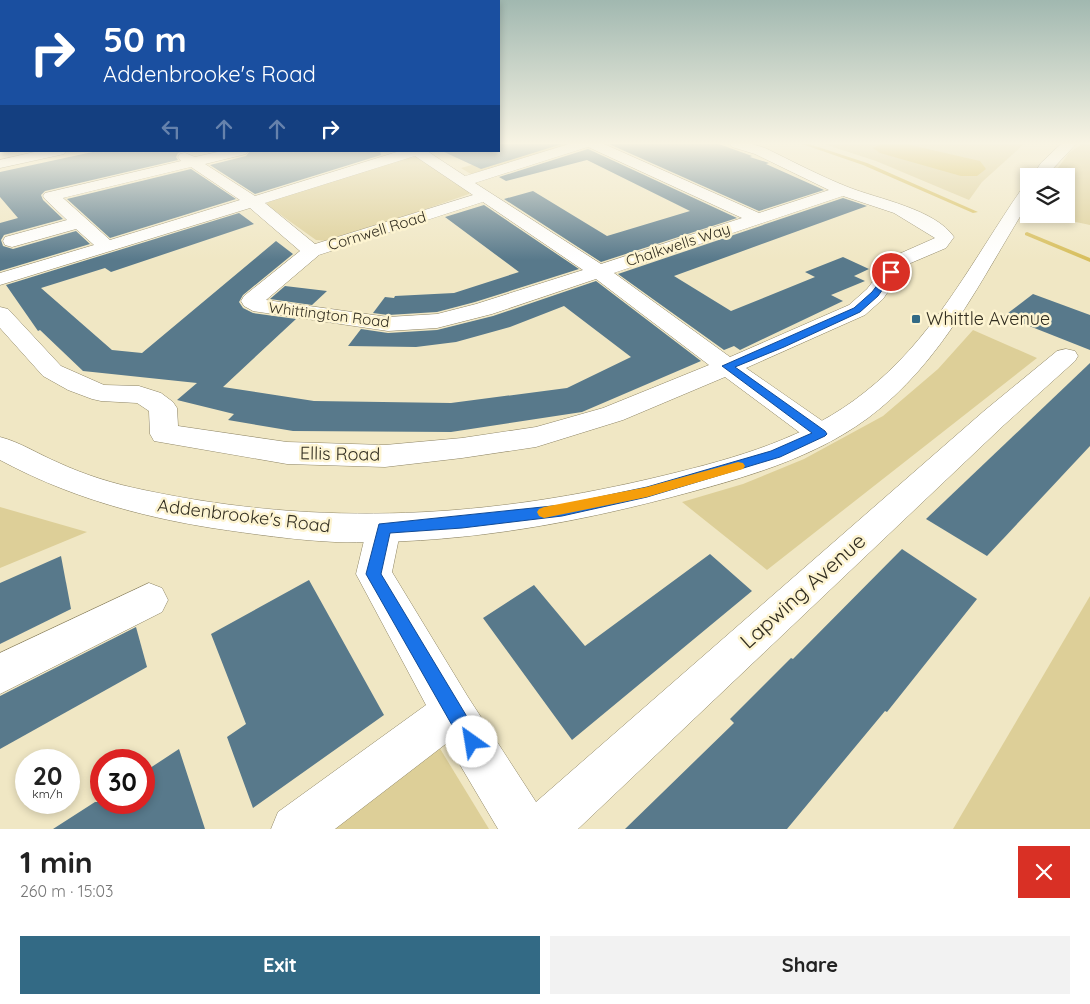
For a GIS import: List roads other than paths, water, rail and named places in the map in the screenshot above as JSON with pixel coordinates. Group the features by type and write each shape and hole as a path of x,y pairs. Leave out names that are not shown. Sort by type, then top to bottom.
{"street":[{"path":"106,247 51,196 108,183"},
{"name":"Cornwell Road","path":"223,183 253,202 312,251 486,196"},
{"path":"0,280 315,183"},
{"path":"466,183 598,271 821,434"},
{"name":"Chalkwells Way","path":"679,183 758,218"},
{"path":"727,366 781,345 857,310 875,294 899,261 939,244 945,237 934,228 900,209 843,191 826,183"},
{"name":"Chalkwells Way","path":"598,271 843,191"},
{"name":"Addenbrooke's Road","path":"0,446 51,473 134,502 233,519 333,528 384,528 462,522 562,510 647,492 775,454 821,434 855,413 888,388 920,355 960,301 1020,204"},
{"path":"12,241 80,222"},
{"name":"Whittington Road","path":"312,251 252,301 260,306 388,324 437,321 484,309 598,271"},
{"name":"Ellis Road","path":"0,314 52,371 77,384 101,393 139,395 152,399 163,408 164,434 287,453 385,456 462,448 536,437 613,414 727,366"},
{"name":"Lapwing Avenue","path":"542,829 987,424 1066,356"},
{"path":"384,528 374,574 453,712 525,829"},
{"path":"0,674 149,600"},
{"path":"295,829 453,712"}],"waterway":[{"path":"908,183 975,212"},
{"path":"1027,234 1090,260"}],"place":[{"name":"Whittle Avenue","path":"916,319"}]}
